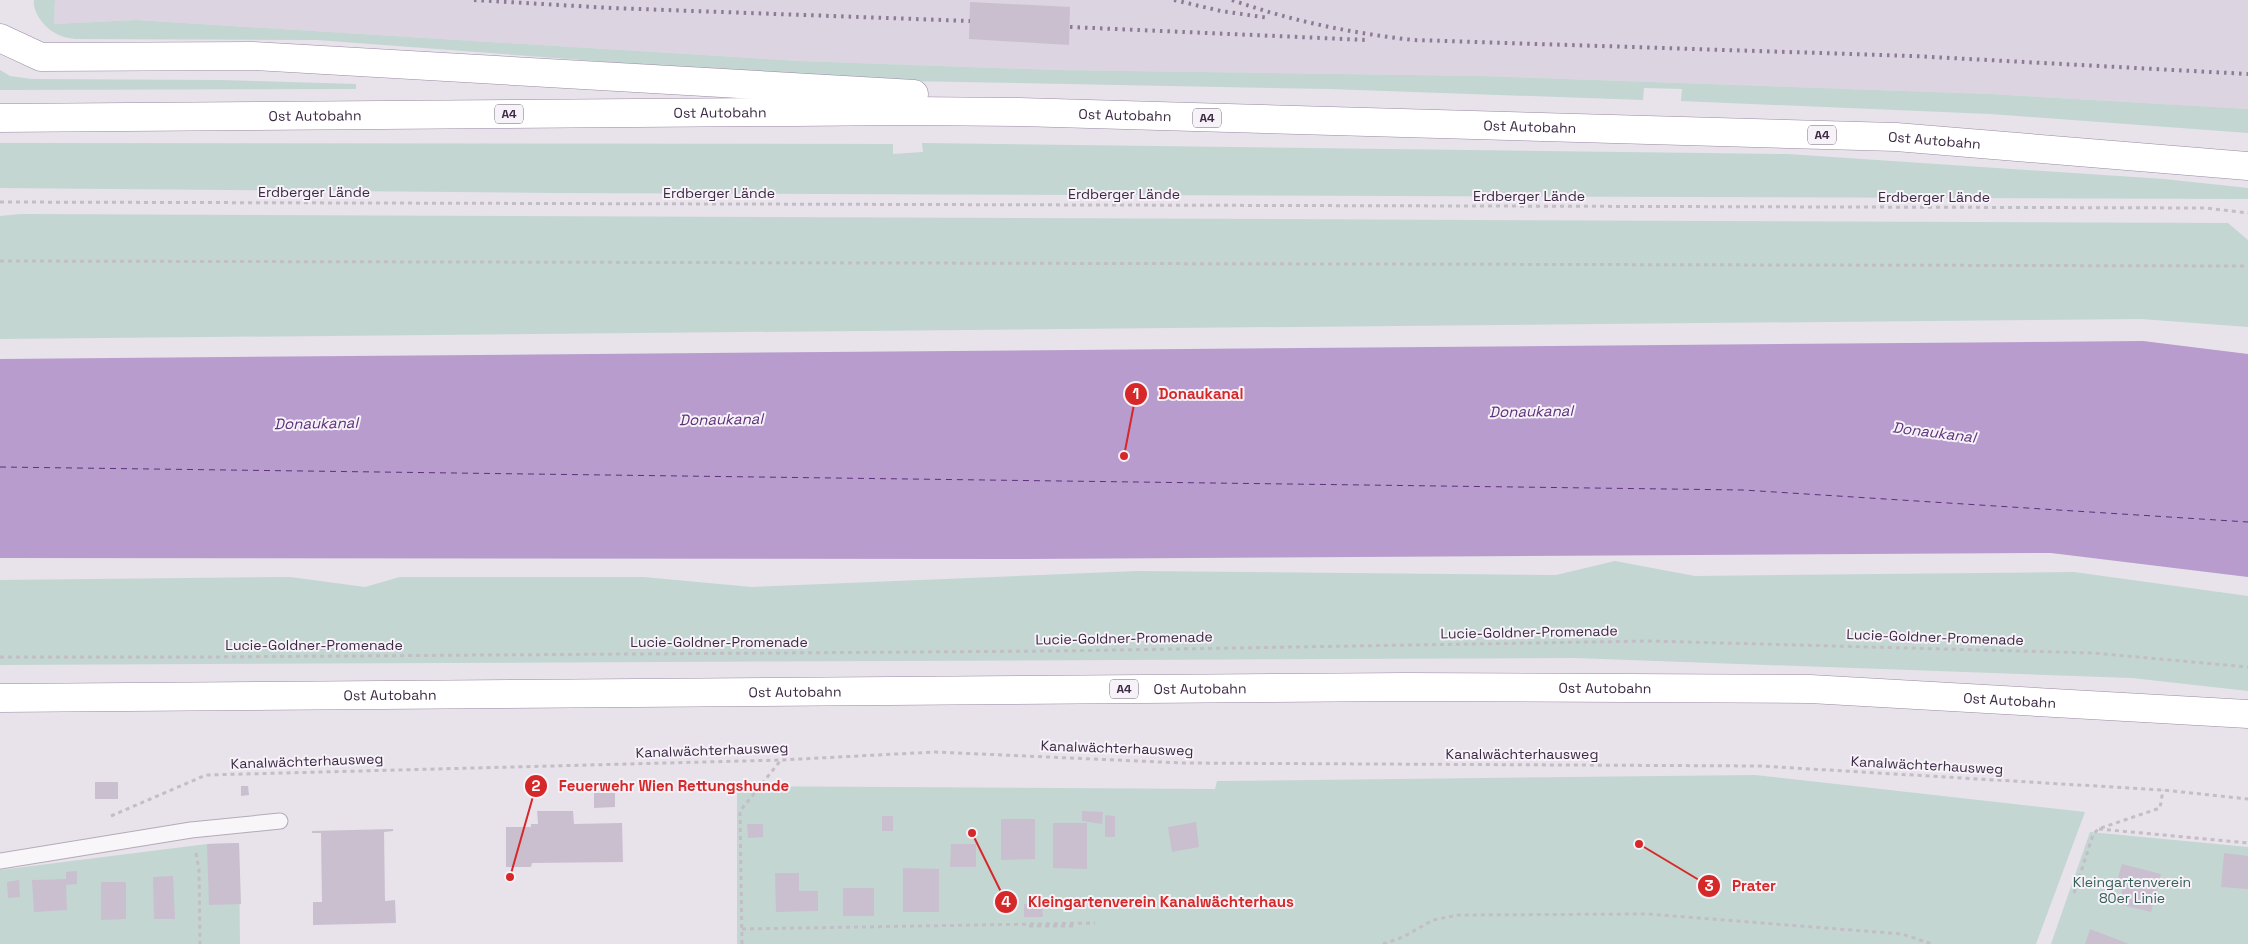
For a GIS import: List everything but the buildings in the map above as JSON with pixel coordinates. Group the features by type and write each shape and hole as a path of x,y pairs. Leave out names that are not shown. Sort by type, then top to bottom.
{"highway":[{"path":"0,38 40,57 253,56 916,94 1019,112"},
{"name":"Ost Autobahn","path":"0,118 900,111 1019,112 1896,137 2248,166"},
{"name":"Ost Autobahn","path":"0,698 1396,688 1810,689 2248,714"}],"lane":[{"path":"0,861 191,830 280,822"}],"path":[{"name":"Erdberger Lände","path":"0,202 2186,208 2248,213"},
{"path":"0,261 2248,266"},
{"name":"Lucie-Goldner-Promenade","path":"0,656 205,658 1037,651 1649,641 2094,653 2248,666"},
{"name":"Kanalwächterhausweg","path":"109,817 206,775 781,760 934,752 1183,763 1761,766 2164,790 2248,799"},
{"path":"742,944 740,811 781,760"},
{"path":"2074,893 2093,834 2098,829 2160,808 2164,790"},
{"path":"2098,829 2248,843"},
{"path":"191,830 199,870 200,944"},
{"path":"1383,944 1403,937 1433,920 1458,915 1638,914 1902,934 1932,944"},
{"path":"752,929 1094,923"},
{"path":"742,929 1073,926"}],"shaded area":[{"path":"55,0 2248,0 2248,109 1990,94 1480,76 1057,70 799,61 136,20 54,24"}],"green space":[{"path":"34,0 55,0 54,24 136,20 799,61 1057,70 1480,76 1990,94 2248,109 2248,133 1990,114 1681,101 1682,89 1644,88 1643,100 1329,89 906,81 621,63 317,40 75,39 51,31 37,14"},
{"path":"0,70 10,76 32,79 220,80 356,84 356,89 0,90"},
{"path":"0,143 893,144 893,154 923,152 922,143 1787,154 2164,179 2248,188 2248,199 554,193 0,188"},
{"path":"21,214 2228,223 2248,240 2248,327 2141,319 0,339 0,216"},
{"path":"1615,561 1695,576 2074,572 2248,596 2248,691 2132,678 1574,658 0,665 0,580 290,577 365,587 400,577 643,577 752,587 1137,571 1556,575"},
{"path":"1755,775 2085,812 2036,944 737,944 737,786 1215,789 1217,781"},
{"name":"Kleingartenverein 80er Linie","path":"2090,832 2248,847 2248,944 2051,944"},
{"path":"239,843 240,944 0,944 0,870 207,844"}],"water":[{"name":"Donaukanal","path":"2143,341 2248,354 2248,577 2051,553 1025,559 0,558 0,359"}],"ferry route":[{"path":"0,467 1743,490 2248,522"}],"railway":[{"path":"474,0 611,8 970,21"},
{"path":"1174,0 1221,11 1269,18"},
{"path":"1232,0 1276,14 1321,25 1413,40 1913,56 2248,74"},
{"path":"1070,27 1367,40"}],"place":[{"name":"Donaukanal","path":"1124,456"},
{"name":"Kleingartenverein Kanalwächterhaus","path":"972,833"},
{"name":"Prater","path":"1639,844"},
{"name":"Feuerwehr Wien Rettungshunde","path":"510,877"}]}
